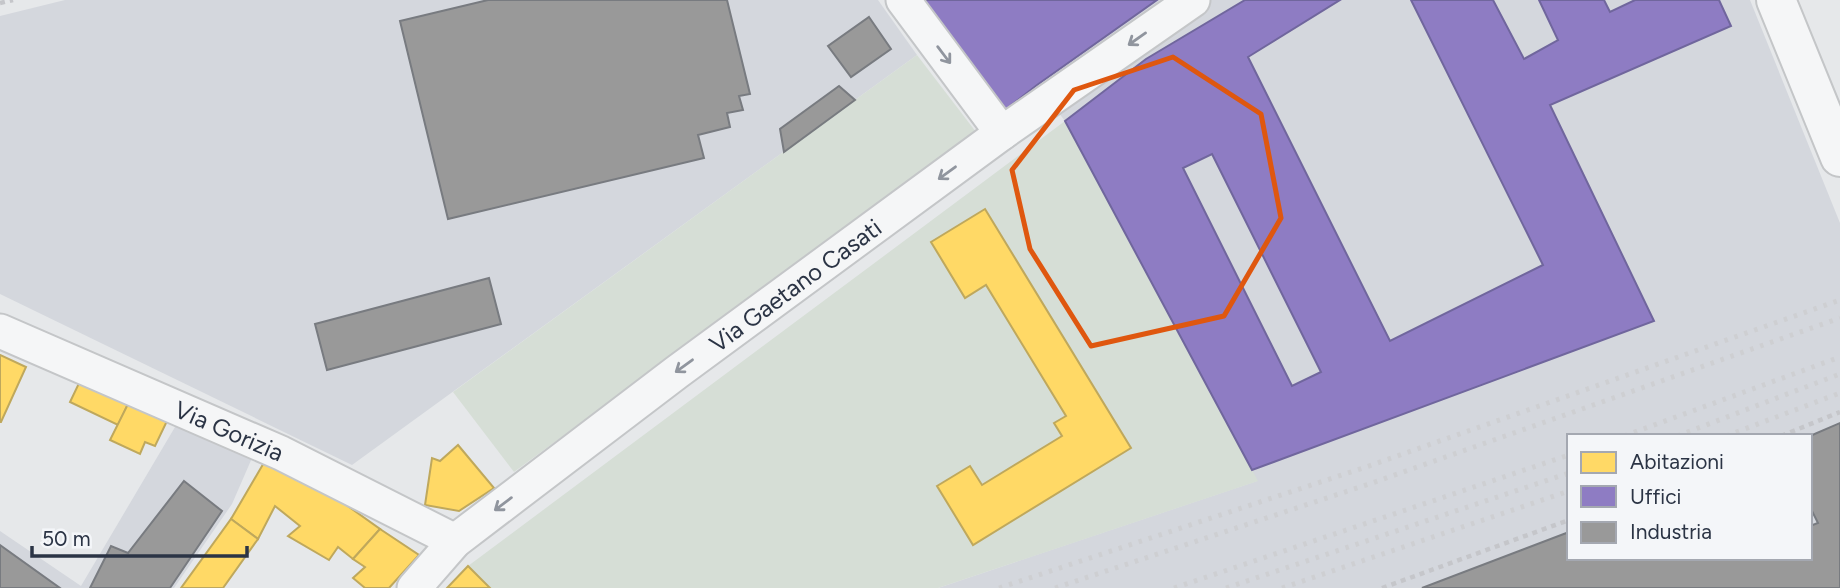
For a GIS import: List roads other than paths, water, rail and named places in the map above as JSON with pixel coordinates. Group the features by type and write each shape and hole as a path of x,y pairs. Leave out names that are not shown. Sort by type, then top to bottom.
{"street":[{"path":"903,0 1002,133"},
{"name":"Via Gaetano Casati","path":"414,588 455,541 677,372 1002,133 1193,0"},
{"path":"1776,0 1840,157"},
{"name":"Via Gorizia","path":"0,331 281,453 455,541"}],"railway":[{"path":"999,588 1366,467 1840,300"},
{"path":"1055,588 1372,483 1840,318"},
{"path":"1629,434 1840,357"},
{"path":"1682,434 1840,374"},
{"path":"1731,434 1840,393"},
{"path":"1174,588 1567,456"},
{"path":"1226,588 1567,474"},
{"path":"1282,588 1567,492"}]}
